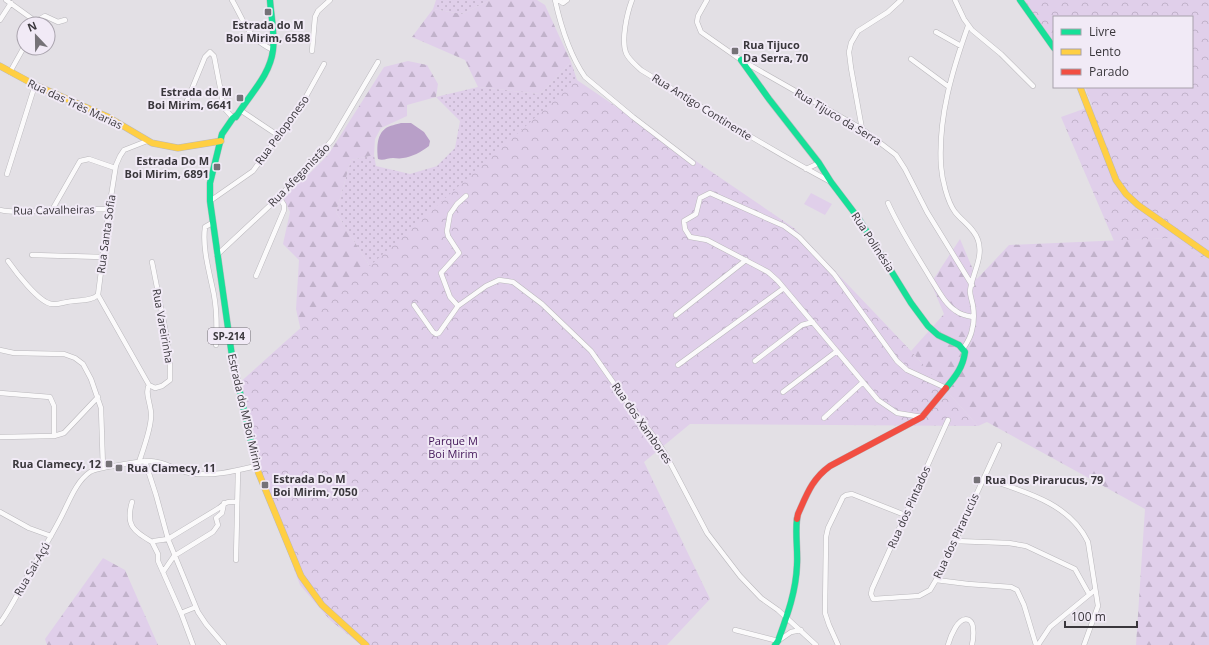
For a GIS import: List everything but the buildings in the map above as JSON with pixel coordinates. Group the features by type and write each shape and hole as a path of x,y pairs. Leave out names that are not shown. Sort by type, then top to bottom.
{"street":[{"path":"232,0 250,34 257,41 274,50"},
{"name":"Estrada do M'Boi Mirim","path":"270,0 274,50 260,82 237,114 220,144 210,183 212,223 234,368 256,466 306,585 333,617 366,645"},
{"path":"312,51 315,17 318,11 330,0"},
{"path":"560,0 560,22 579,69 585,77 633,117 693,162"},
{"name":"Rua Antigo Continente","path":"632,0 629,8 624,39 626,54 630,60 646,72 724,121 831,182"},
{"name":"Rua Tijuco da Serra","path":"707,0 698,16 697,22 701,32 741,60 862,129 896,155 901,161 927,212 972,285"},
{"path":"862,129 851,68 849,52 851,43 858,31 888,12 901,0"},
{"path":"955,0 968,26 1001,54 1033,86"},
{"path":"1020,0 1053,47"},
{"path":"0,20 9,1 27,16"},
{"path":"56,21 65,20"},
{"path":"777,643 793,598 796,576 796,523 798,514 811,486 822,472 830,466 922,416 959,373 964,360 965,352 963,349 972,329 972,285 980,248 978,239 973,231 950,203 941,167 941,136 949,87 968,26"},
{"path":"936,32 961,46"},
{"path":"184,108 205,57 210,52 214,56 224,108 279,136"},
{"path":"10,72 19,56"},
{"path":"911,59 949,87"},
{"name":"Rua Polinésia","path":"741,60 769,99 819,163 831,182 859,219 911,303 928,326 938,335 959,345 963,349"},
{"name":"Rua Afeganistão","path":"217,255 279,197 332,140 378,62"},
{"name":"Rua Peloponeso","path":"210,201 253,170 304,102 324,64"},
{"name":"Rua das Três Marias","path":"0,66 35,85 108,117 147,141 161,146 178,148 220,144"},
{"path":"6,174 35,85"},
{"path":"1080,88 1116,180 1126,194 1138,205 1209,255"},
{"name":"Rua Santa Sofia","path":"98,295 115,168 124,150 147,141"},
{"path":"52,210 80,161 89,159 115,168"},
{"path":"806,169 819,163"},
{"path":"922,416 897,413 878,400 784,288 768,272 707,240 690,237 685,229 684,221 696,214 700,198 710,193 784,226 799,236 834,274 897,361 907,370 946,388"},
{"path":"414,304 433,332 436,334 440,333 458,306 450,297 441,273 459,253 448,236 447,231 450,214 457,204 466,196"},
{"path":"256,276 284,210 284,205 279,197"},
{"path":"888,203 895,220 942,297 955,311 973,317"},
{"name":"Rua Cavalheiras","path":"0,210 34,211 109,209"},
{"path":"212,223 205,227 205,238 217,318 216,345"},
{"path":"32,256 103,257"},
{"path":"676,315 746,260"},
{"path":"8,261 21,279 41,299 50,304 87,300 98,295 149,385 147,391 151,409 151,419 139,462"},
{"name":"Rua Vareirinha","path":"149,385 155,388 162,386 170,380 170,363 165,327 152,262"},
{"name":"Rua dos Xambores","path":"458,306 486,286 499,280 513,282 536,299 586,346 597,358 632,409 661,446 708,532 740,576 761,598 787,618 816,645"},
{"path":"678,365 784,288"},
{"path":"755,361 802,325 813,322"},
{"path":"0,350 14,353 50,353 70,356 83,364 91,379 102,411 103,468"},
{"path":"784,392 837,351"},
{"path":"824,418 863,382"},
{"path":"0,393 50,397 54,406 54,436"},
{"path":"0,437 54,436 66,432 98,397"},
{"name":"Rua dos Pintados","path":"871,594 948,420"},
{"name":"Rua dos Pirarucús","path":"871,594 873,599 898,598 919,596 930,590 955,541 998,445"},
{"path":"224,645 202,619 174,556 145,461 160,463 176,470 200,475 210,475 256,466"},
{"name":"Rua Sai-Açú","path":"0,623 51,536 76,488 84,477 90,472 103,468 145,461"},
{"path":"236,560 238,470"},
{"path":"984,478 1027,493 1053,505 1070,517 1084,533 1088,542 1098,606 1084,645"},
{"path":"838,645 825,613 826,537 828,528 843,497 852,494 905,515"},
{"path":"132,502 128,514 129,522 138,534 152,542 158,554 158,561 181,613 193,645"},
{"path":"152,542 168,539 219,508 224,503 237,502"},
{"path":"163,572 174,556 213,532 218,525 216,518 222,513 224,503"},
{"path":"0,512 29,528 51,536"},
{"path":"955,541 1009,542 1026,546 1075,569 1089,594"},
{"path":"936,580 1011,587 1017,590 1037,645"},
{"path":"1037,645 1050,627 1095,590"},
{"path":"181,613 196,606"},
{"path":"948,645 957,625 961,621 965,620 971,622 973,627 972,645"},
{"path":"735,630 777,643"},
{"path":"777,643 791,632 801,630"}],"green space":[{"path":"436,0 490,0 462,14 433,9"},
{"path":"490,0 537,0 545,5 571,62 540,94 478,87 465,60 412,37 433,9 462,14"},
{"path":"1023,0 1209,0 1209,260 1170,238 1114,241 1061,117 1092,106 1085,88 1193,88 1193,16 1053,16 1053,41"},
{"path":"408,61 427,65 438,84 436,97 407,105 407,116 381,128 375,139 374,155 351,160 336,212 395,307 921,362 911,351 944,314 931,283 960,239 977,279 1009,245 1170,238 1209,260 1209,645 1136,645 1145,509 987,422 978,426 943,387 311,375 296,309 299,260 283,244 290,212 283,197 328,155 384,67"},
{"path":"571,62 577,80 562,128 395,307 336,212 351,160 374,155 376,166 410,174 437,166 455,148 460,121 436,97 478,87 540,94"},
{"name":"Parque M Boi Mirim","path":"577,80 794,228 911,351 978,426 690,424 644,462 710,599 667,645 361,645 330,620 300,585 256,466 237,385"},
{"path":"811,193 832,204 825,215 804,204"},
{"path":"103,558 125,570 158,645 47,645 45,639"}],"shaded area":[{"path":"401,123 411,123 424,132 430,141 429,146 416,154 406,157 382,160 378,159 377,147 380,134 387,127"}],"traffic: fast":[{"path":"236,117 263,77 271,59 274,37 270,0"},
{"path":"1020,0 1053,47"},
{"path":"741,60 769,99 819,163 831,182 859,219 911,303 928,326 938,335 959,345 965,352 963,362 946,388"},
{"path":"238,114 233,118 222,134 210,183 210,201 232,356 257,469"},
{"path":"775,645 778,641 788,613 795,585 797,559 797,519"}],"traffic: slow":[{"path":"0,66 35,85 108,117 152,143 178,148 221,141"},
{"path":"1080,88 1116,180 1126,194 1138,205 1209,255"},
{"path":"257,469 301,576 322,605 366,645"}],"traffic: jam":[{"path":"797,519 804,500 811,487 824,471 830,466 922,417 946,388"}],"place":[{"name":"Estrada do M Boi Mirim, 6588","path":"268,12"},
{"name":"Rua Tijuco Da Serra, 70","path":"735,51"},
{"name":"Estrada do M Boi Mirim, 6641","path":"240,98"},
{"name":"Estrada Do M Boi Mirim, 6891","path":"217,167"},
{"name":"Rua Clamecy, 12","path":"109,464"},
{"name":"Rua Clamecy, 11","path":"119,468"},
{"name":"Rua Dos Pirarucus, 79","path":"977,480"},
{"name":"Estrada Do M Boi Mirim, 7050","path":"265,485"}]}
